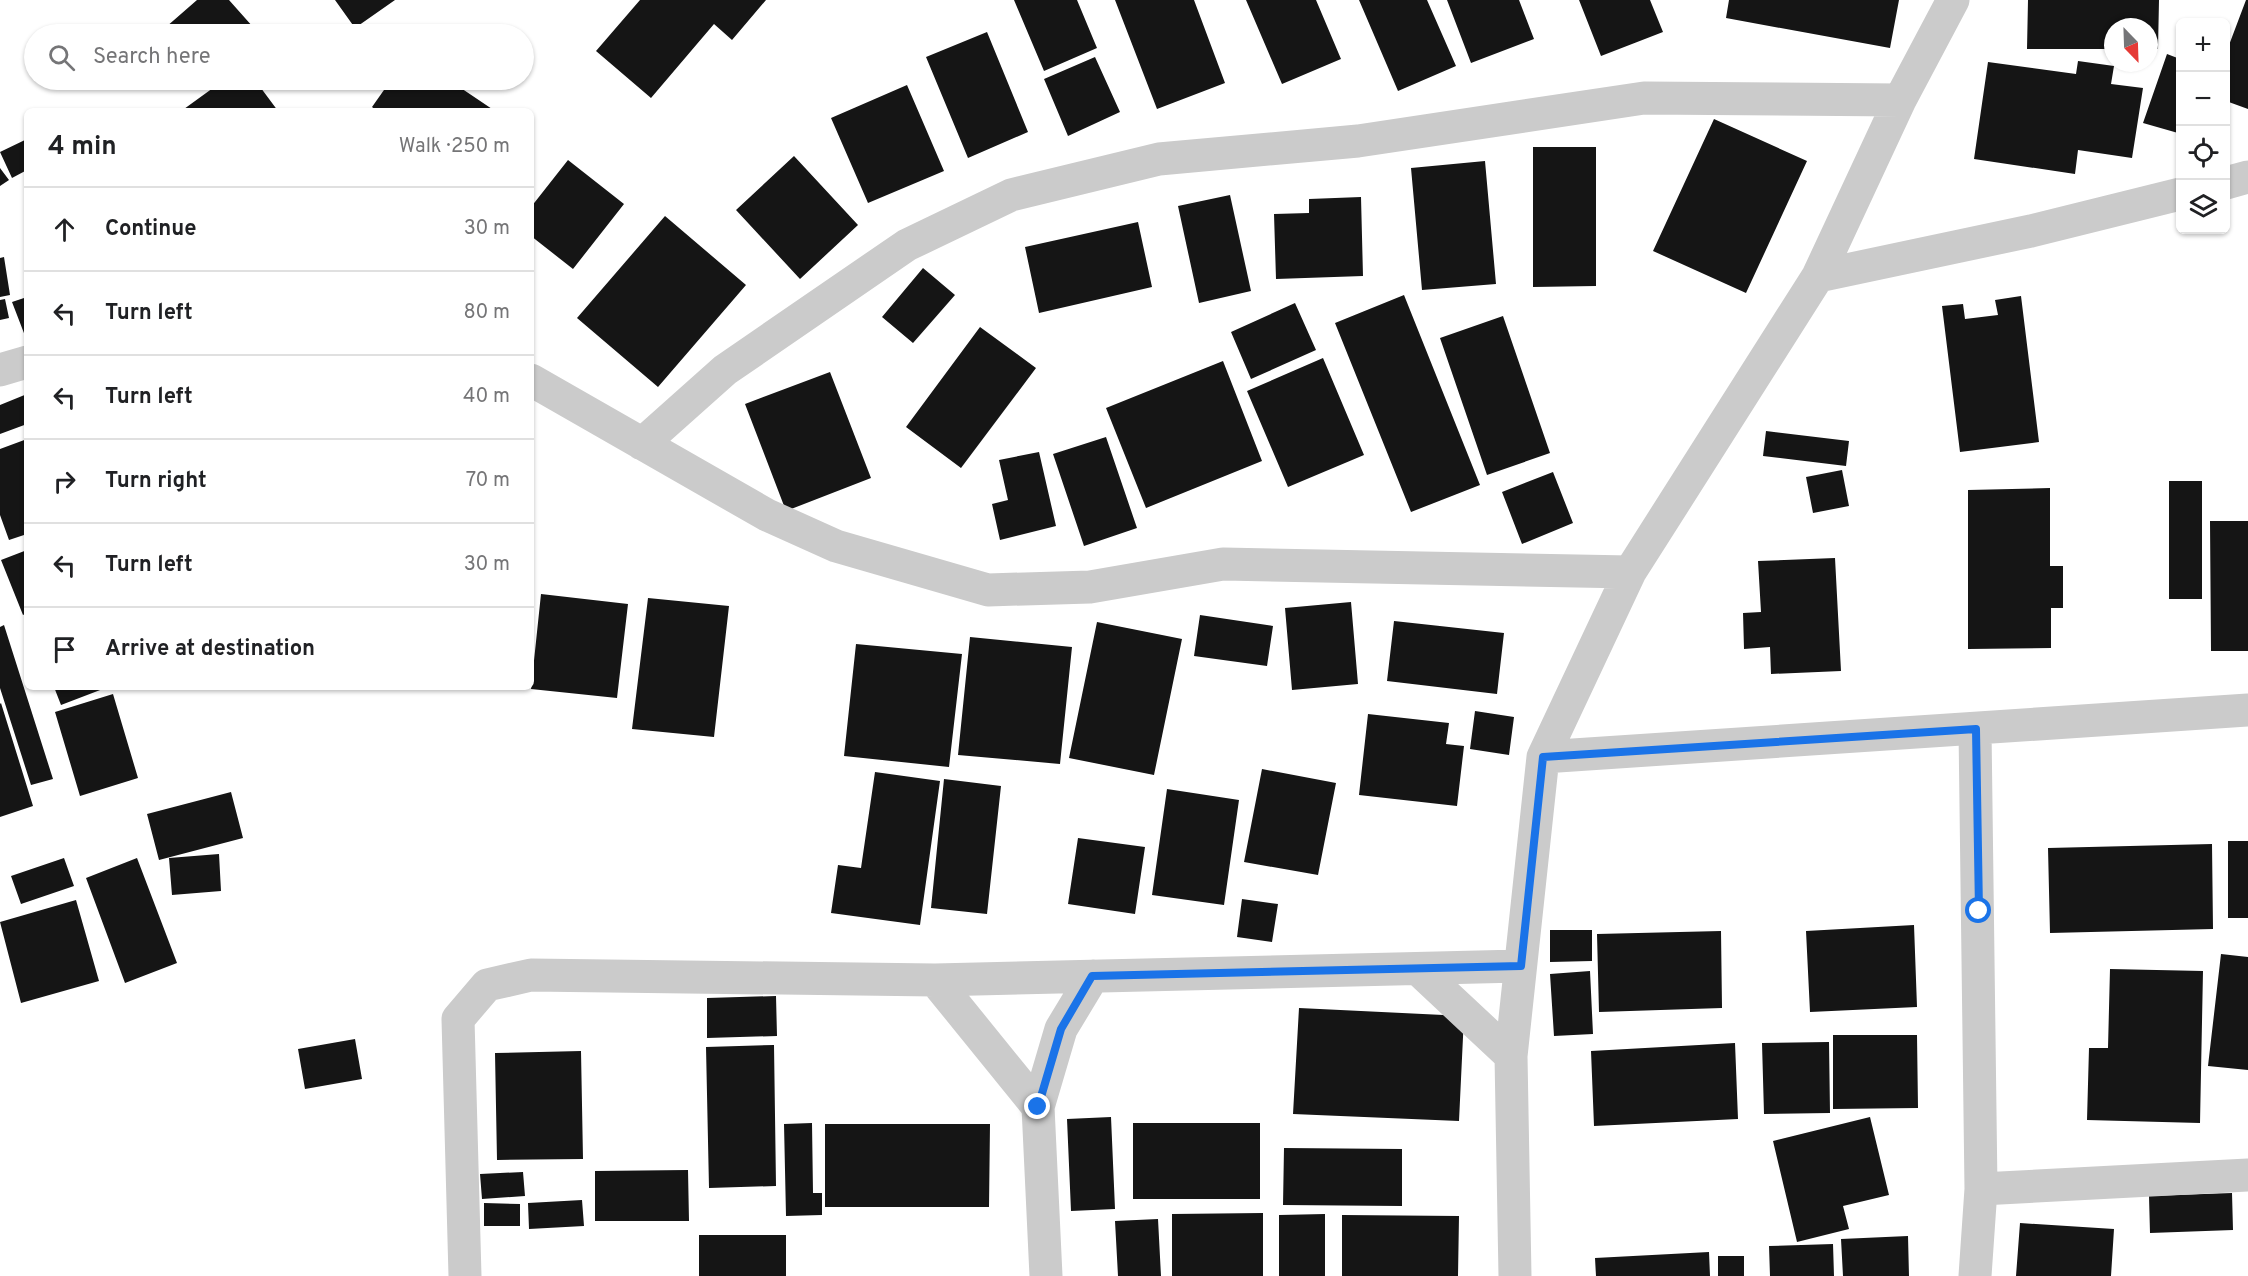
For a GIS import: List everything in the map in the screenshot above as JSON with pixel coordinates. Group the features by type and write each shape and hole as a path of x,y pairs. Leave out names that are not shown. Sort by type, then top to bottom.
{"street":[{"path":"1515,1276 1511,1056 1543,757 1630,572 1818,276 1900,100 1953,0"},
{"path":"642,444 725,370 907,245 1011,195 1159,159 1358,141 1644,98 1900,100"},
{"path":"2230,182 2248,177"},
{"path":"1818,276 2031,231 2176,195"},
{"path":"0,370 24,363"},
{"path":"534,382 767,515 836,546 988,590 1090,587 1223,564 1630,572"},
{"path":"1543,757 2248,711"},
{"path":"1975,1276 1981,1189 1976,729"},
{"path":"465,1276 458,1019 487,985 531,975 935,980 1521,966"},
{"path":"1419,970 1511,1056"},
{"path":"1046,1276 1038,1107 1061,1029 1092,976"},
{"path":"935,980 1038,1107"},
{"path":"1981,1189 2248,1176"}],"building":[{"path":"197,0 229,0 250,24 169,24"},
{"path":"335,0 395,0 361,24 352,24"},
{"path":"640,0 766,0 732,40 714,24 651,98 596,51"},
{"path":"1014,0 1077,0 1097,48 1044,71"},
{"path":"1115,0 1194,0 1225,83 1157,109"},
{"path":"1246,0 1316,0 1341,59 1282,84"},
{"path":"1359,0 1427,0 1456,66 1398,91"},
{"path":"1447,0 1519,0 1534,39 1471,63"},
{"path":"1579,0 1650,0 1663,32 1601,56"},
{"path":"1729,0 1899,0 1890,48 1726,18"},
{"path":"2028,0 2159,0 2158,49 2158,18 2104,18 2104,49 2027,49"},
{"path":"2246,0 2248,0 2248,109 2230,102 2230,42"},
{"path":"987,32 1028,132 968,158 926,57"},
{"path":"2167,54 2176,57 2176,132 2143,123"},
{"path":"1095,57 1120,112 1068,136 1044,79"},
{"path":"2078,61 2104,65 2104,72 2113,72 2111,84 2143,88 2132,158 2078,150 2075,174 1974,159 1988,62 2076,74"},
{"path":"907,85 944,171 868,203 831,118"},
{"path":"210,90 262,90 276,108 185,108"},
{"path":"384,90 464,90 491,108 373,108"},
{"path":"1714,119 1807,161 1746,293 1653,251"},
{"path":"24,140 24,172 12,178 0,152"},
{"path":"1533,147 1596,147 1596,286 1533,287"},
{"path":"794,156 858,225 800,279 736,210"},
{"path":"568,160 624,204 573,269 534,238 534,203"},
{"path":"1485,161 1496,284 1422,290 1411,168"},
{"path":"0,168 9,180 0,186"},
{"path":"1230,195 1251,291 1199,303 1178,206"},
{"path":"1361,197 1363,276 1276,279 1274,214 1309,213 1309,199"},
{"path":"665,216 746,285 658,387 577,318"},
{"path":"1138,222 1152,287 1039,313 1025,247"},
{"path":"4,257 10,295 0,297 0,258"},
{"path":"923,268 955,295 913,343 882,317"},
{"path":"1404,295 1480,485 1411,512 1335,323"},
{"path":"2021,296 2039,442 1960,452 1942,306 1963,304 1965,319 1998,315 1995,300"},
{"path":"24,298 24,333 12,302"},
{"path":"5,299 9,318 0,320 0,300"},
{"path":"1295,303 1316,350 1251,379 1231,332"},
{"path":"1503,316 1550,453 1487,475 1440,338"},
{"path":"980,327 1036,368 961,468 906,427"},
{"path":"1323,358 1364,455 1288,487 1247,391"},
{"path":"1223,361 1262,461 1146,508 1106,408"},
{"path":"830,372 871,478 786,511 745,404"},
{"path":"24,395 24,425 0,434 0,405"},
{"path":"1766,431 1849,441 1846,466 1763,456"},
{"path":"1106,437 1137,528 1084,546 1053,454"},
{"path":"24,440 24,535 9,540 0,515 0,449"},
{"path":"1039,452 1056,526 1000,540 992,504 1008,500 999,460"},
{"path":"1842,470 1849,506 1813,513 1806,477"},
{"path":"1553,472 1573,523 1522,544 1502,492"},
{"path":"2169,481 2202,481 2202,599 2169,599"},
{"path":"2050,488 2050,566 2063,566 2063,608 2051,608 2051,648 1968,649 1968,490"},
{"path":"2210,521 2248,521 2248,651 2211,651"},
{"path":"24,551 23,615 1,560"},
{"path":"1835,558 1841,671 1771,674 1770,647 1744,649 1743,613 1761,612 1758,561"},
{"path":"541,594 628,604 617,698 534,689 534,660"},
{"path":"648,598 729,606 714,737 632,729"},
{"path":"1351,602 1358,684 1292,690 1285,608"},
{"path":"1200,615 1273,626 1267,666 1194,656"},
{"path":"1394,621 1504,633 1497,694 1387,681"},
{"path":"1097,622 1182,639 1154,775 1069,758"},
{"path":"4,625 53,779 31,785 0,688 0,627"},
{"path":"970,637 1072,647 1060,764 958,755"},
{"path":"856,644 962,654 949,767 844,756"},
{"path":"55,690 100,690 61,705"},
{"path":"113,694 138,778 80,796 55,712"},
{"path":"0,704 33,806 0,817"},
{"path":"1475,711 1514,717 1509,755 1470,749"},
{"path":"1368,714 1449,723 1446,744 1464,746 1457,806 1359,795"},
{"path":"1262,769 1336,783 1318,875 1244,862"},
{"path":"875,772 940,781 920,925 831,913 838,865 861,868"},
{"path":"944,779 1001,786 987,914 931,908"},
{"path":"1167,789 1239,800 1224,905 1152,895"},
{"path":"231,792 243,838 159,860 147,814"},
{"path":"1078,838 1145,847 1135,914 1068,904"},
{"path":"2228,841 2248,841 2248,918 2228,918"},
{"path":"2212,844 2213,929 2050,933 2048,848"},
{"path":"219,854 221,891 172,895 169,858"},
{"path":"64,858 74,886 21,904 11,876"},
{"path":"137,858 177,963 125,983 86,878"},
{"path":"1242,899 1278,904 1272,942 1237,937"},
{"path":"76,900 99,981 21,1003 0,922"},
{"path":"1914,925 1917,1007 1810,1012 1806,931"},
{"path":"1550,930 1592,930 1592,961 1550,962"},
{"path":"1721,931 1722,1008 1599,1012 1597,934"},
{"path":"2221,954 2248,957 2248,1070 2208,1066"},
{"path":"2110,969 2203,971 2200,1123 2087,1120 2089,1048 2108,1048"},
{"path":"1590,971 1593,1034 1554,1036 1550,974"},
{"path":"776,996 777,1036 707,1038 707,998"},
{"path":"1299,1008 1464,1016 1459,1121 1293,1114"},
{"path":"1833,1035 1917,1035 1918,1108 1833,1109"},
{"path":"355,1039 362,1079 305,1089 298,1049"},
{"path":"1829,1042 1830,1113 1764,1114 1762,1043"},
{"path":"1735,1043 1738,1119 1594,1126 1591,1051"},
{"path":"774,1045 776,1186 709,1188 706,1047"},
{"path":"581,1051 583,1159 497,1160 495,1053"},
{"path":"1111,1117 1115,1209 1071,1211 1067,1119"},
{"path":"1870,1117 1889,1195 1843,1206 1849,1229 1797,1242 1773,1141"},
{"path":"812,1123 813,1193 822,1193 822,1215 786,1216 784,1124"},
{"path":"1133,1123 1260,1123 1260,1199 1133,1199"},
{"path":"825,1124 990,1124 989,1207 825,1207"},
{"path":"1284,1148 1402,1149 1402,1206 1283,1205"},
{"path":"688,1170 689,1221 595,1221 595,1171"},
{"path":"523,1172 525,1196 482,1199 480,1174"},
{"path":"2232,1193 2233,1230 2150,1233 2149,1196"},
{"path":"582,1200 584,1226 529,1229 528,1203"},
{"path":"484,1203 520,1204 520,1226 484,1226"},
{"path":"1263,1213 1263,1276 1172,1276 1172,1214"},
{"path":"1325,1214 1325,1276 1279,1276 1279,1215"},
{"path":"1342,1215 1459,1216 1458,1276 1342,1276"},
{"path":"1158,1219 1161,1276 1118,1276 1115,1221"},
{"path":"2020,1223 2114,1229 2111,1276 2016,1276"},
{"path":"699,1235 786,1235 786,1276 699,1276"},
{"path":"1908,1236 1909,1276 1843,1276 1841,1239"},
{"path":"1833,1244 1834,1276 1770,1276 1769,1246"},
{"path":"1709,1252 1710,1276 1596,1276 1595,1258"},
{"path":"1718,1256 1744,1256 1744,1276 1718,1276"}],"route":[{"path":"1038,1107 1061,1029 1092,976 1521,966 1543,757 1976,729 1979,911"}]}
